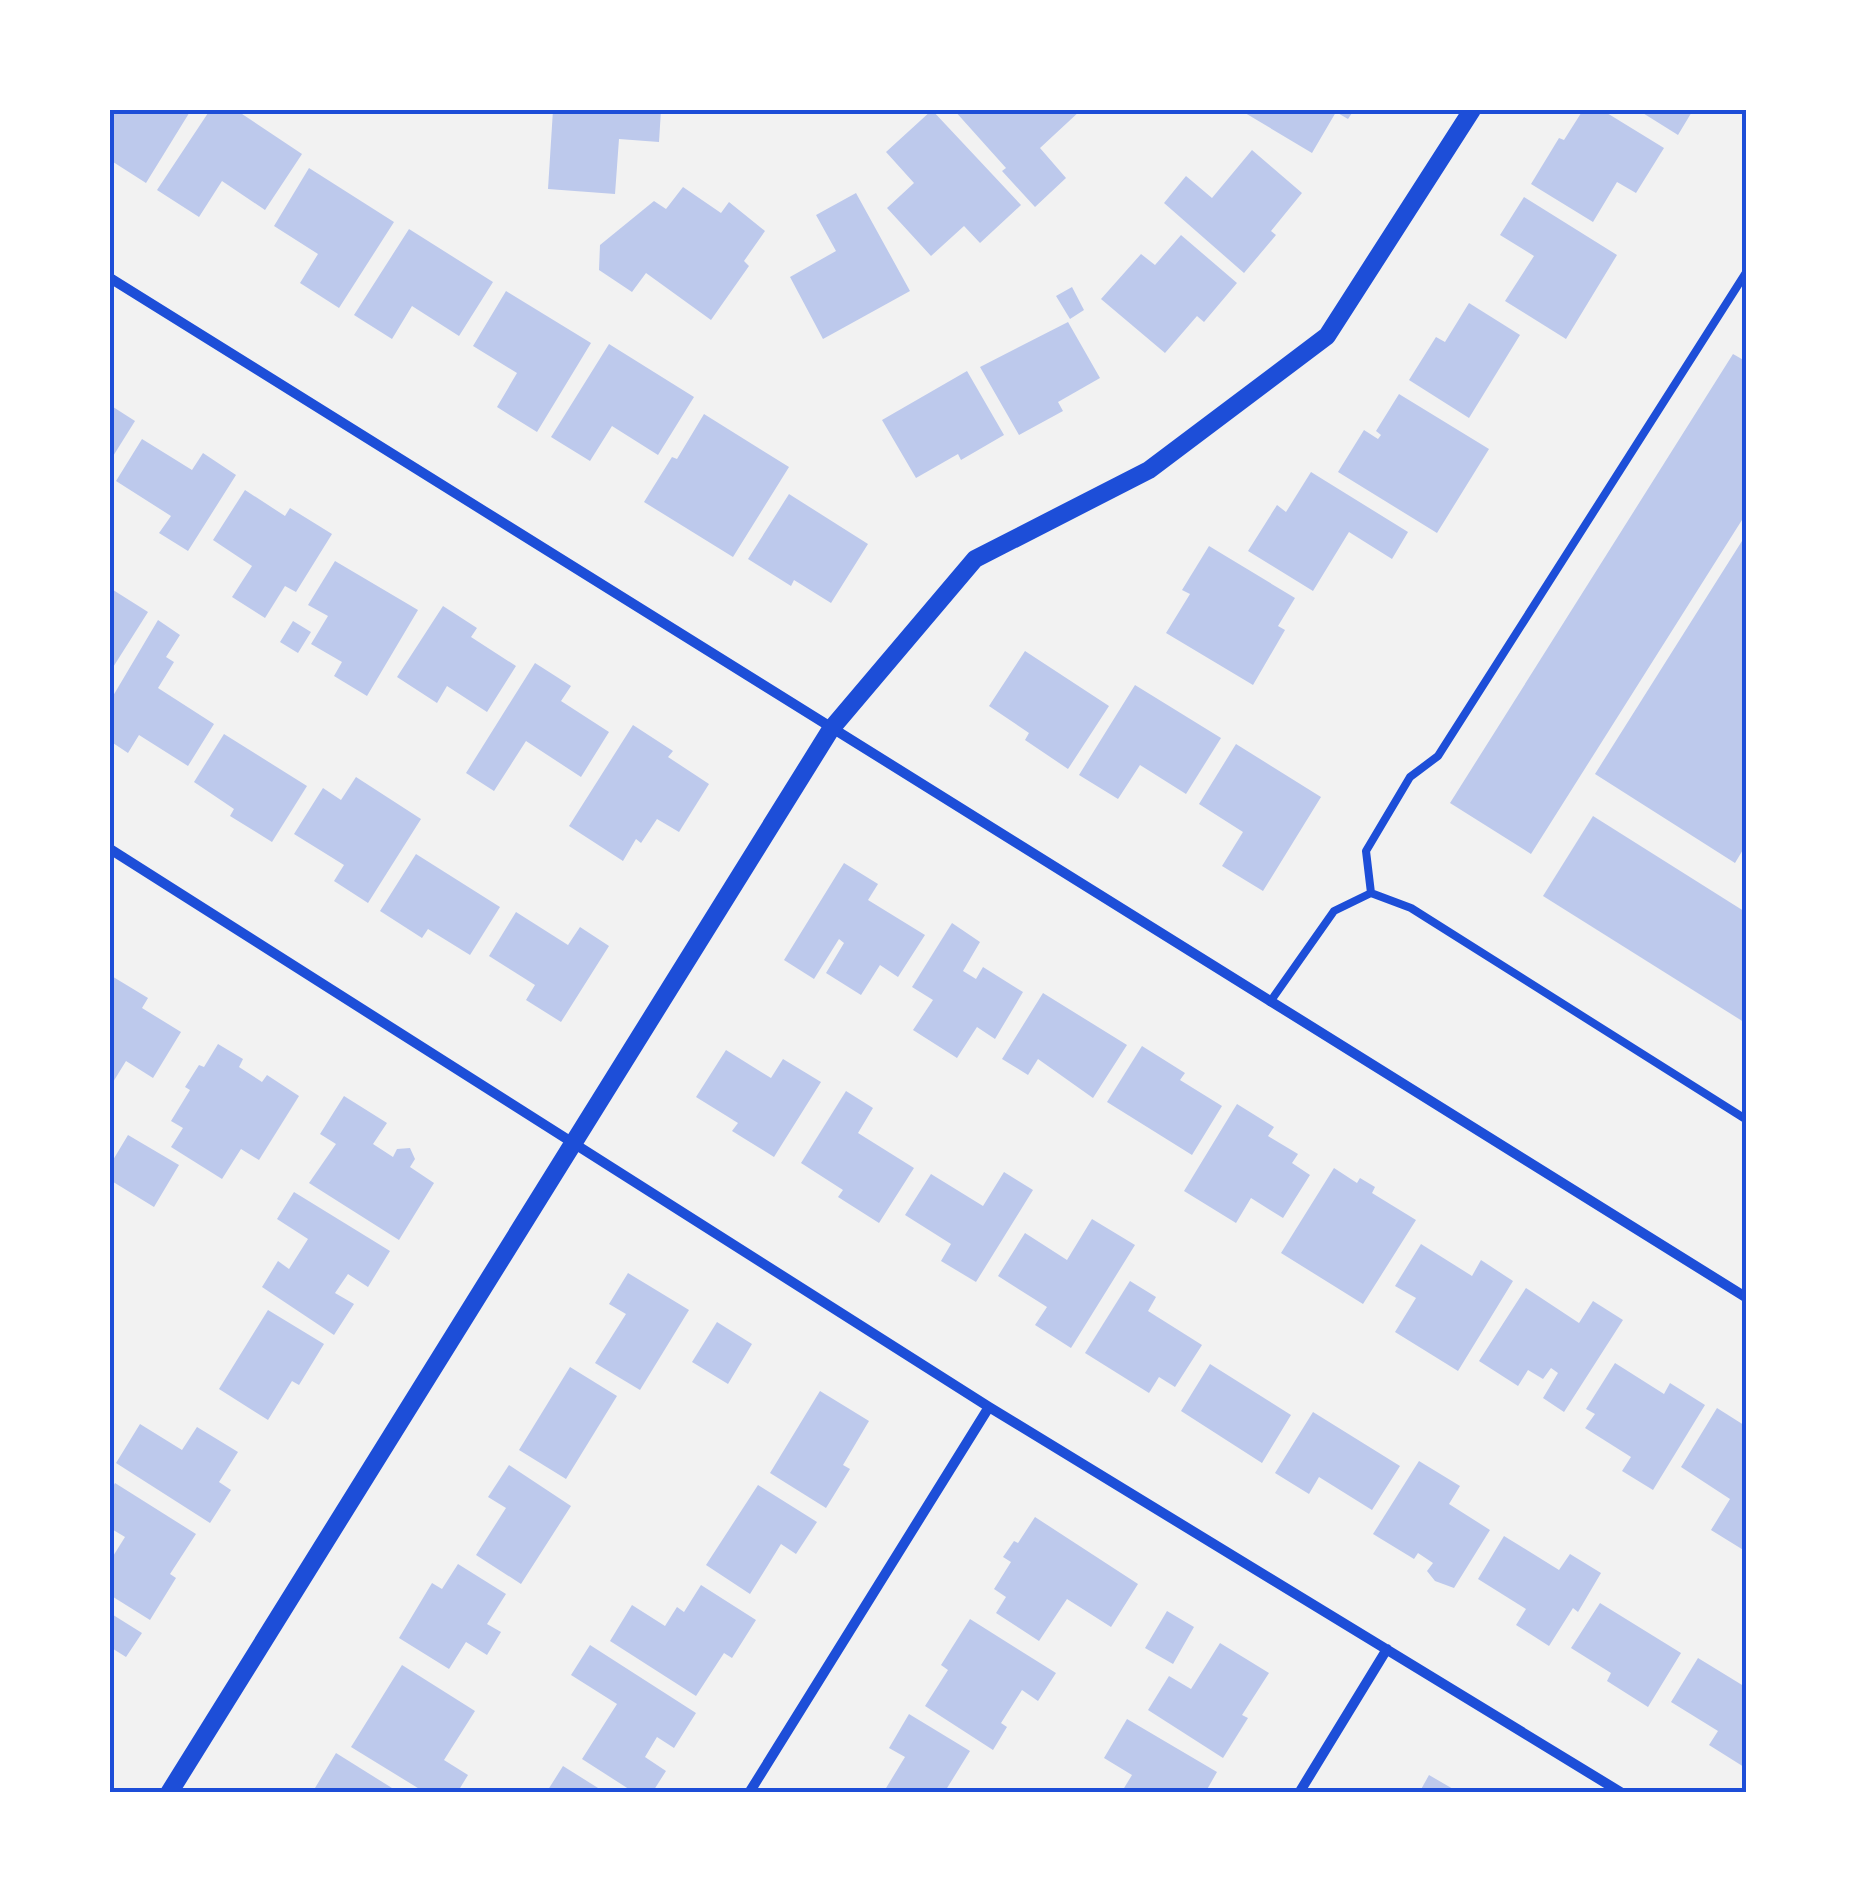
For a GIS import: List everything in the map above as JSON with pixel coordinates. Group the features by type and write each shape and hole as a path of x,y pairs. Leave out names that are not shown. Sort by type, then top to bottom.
{"street":[{"path":"168,1793 831,730 975,559 1149,470 1327,336 1472,110"},
{"path":"110,278 1747,1298"},
{"path":"110,850 990,1407 1622,1793"},
{"path":"749,1793 990,1407"},
{"path":"1299,1793 1387,1649"}],"lane":[{"path":"1370,893 1366,851 1410,777 1438,756 1747,271"},
{"path":"1270,1002 1334,911 1370,893 1410,908 1747,1120"}],"building":[{"path":"110,110 191,110 146,183 110,160"},
{"path":"210,110 236,110 302,154 265,210 222,181 199,217 157,190"},
{"path":"553,110 661,110 659,142 619,139 615,194 548,189"},
{"path":"932,110 1021,205 980,243 964,226 931,256 887,208 914,183 886,152"},
{"path":"954,110 1081,110 1040,148 1066,178 1035,207"},
{"path":"1240,110 1354,110 1348,119 1336,112 1312,153"},
{"path":"1583,110 1602,110 1664,148 1636,193 1617,182 1593,222 1531,184 1559,138 1564,140"},
{"path":"1638,110 1693,110 1678,135"},
{"path":"1252,150 1302,193 1271,231 1276,235 1244,273 1164,203 1186,176 1212,198"},
{"path":"309,168 394,222 339,308 300,283 318,254 274,226"},
{"path":"683,187 721,213 729,202 765,231 744,261 749,266 711,320 646,273 632,292 599,270 600,245 654,201 666,209"},
{"path":"856,193 910,291 823,339 790,277 836,251 816,215"},
{"path":"1524,197 1617,255 1566,339 1505,301 1534,256 1500,235"},
{"path":"409,229 493,282 459,336 412,306 392,339 354,315"},
{"path":"1181,235 1237,283 1204,322 1197,316 1165,353 1101,299 1141,254 1155,265"},
{"path":"1072,287 1084,310 1070,319 1056,296"},
{"path":"506,291 591,343 537,432 497,407 517,373 473,346"},
{"path":"1469,303 1520,335 1469,418 1409,380 1436,337 1445,342"},
{"path":"1068,322 1100,378 1058,402 1063,411 1019,435 980,367"},
{"path":"609,344 694,397 658,455 612,426 590,461 551,437"},
{"path":"1733,354 1747,362 1747,512 1531,854 1450,803"},
{"path":"967,371 1004,435 961,460 958,454 916,478 882,420"},
{"path":"1399,394 1489,449 1437,533 1338,472 1364,430 1378,439 1381,435 1376,431"},
{"path":"110,405 135,421 110,461"},
{"path":"704,414 789,467 733,557 644,502 672,457 677,459"},
{"path":"142,439 192,470 203,453 236,475 188,551 159,533 171,516 116,481"},
{"path":"1311,472 1408,532 1392,559 1349,532 1313,591 1248,551 1277,505 1286,512"},
{"path":"245,490 285,516 290,508 332,534 296,592 285,586 265,618 232,597 252,566 213,540"},
{"path":"789,494 868,544 831,603 794,580 791,586 748,559"},
{"path":"1747,533 1747,843 1735,863 1595,774"},
{"path":"1209,546 1295,598 1278,626 1285,630 1253,685 1166,633 1190,594 1182,590"},
{"path":"335,561 418,610 367,696 334,676 342,662 311,644 328,616 308,605"},
{"path":"110,588 148,612 110,672"},
{"path":"443,606 477,628 471,637 516,666 487,712 447,686 437,703 397,677"},
{"path":"158,620 180,635 166,657 174,662 158,688 214,724 188,766 139,735 128,753 110,741 110,701"},
{"path":"293,621 311,632 298,653 280,642"},
{"path":"1025,651 1109,706 1068,769 1025,740 1029,733 989,706"},
{"path":"535,663 571,686 561,701 609,732 581,777 526,741 494,791 466,773"},
{"path":"1135,685 1221,738 1186,794 1140,765 1118,799 1079,775"},
{"path":"633,725 673,751 668,757 709,784 679,832 657,819 641,843 636,839 623,861 569,826"},
{"path":"224,734 307,786 272,842 230,816 234,809 194,782"},
{"path":"1236,744 1321,797 1263,891 1222,866 1243,832 1199,804"},
{"path":"356,777 421,819 368,903 334,881 344,865 294,834 323,788 341,800"},
{"path":"1593,816 1747,913 1747,1024 1543,896"},
{"path":"416,854 500,907 470,955 428,929 422,938 380,911"},
{"path":"844,863 878,884 868,900 925,935 898,977 880,965 861,995 826,973 844,943 839,939 814,979 784,960"},
{"path":"516,912 568,945 580,927 609,946 561,1022 526,1000 535,985 489,956"},
{"path":"952,923 980,942 963,971 976,979 983,967 1023,992 995,1039 977,1027 957,1058 913,1030 933,1000 912,987"},
{"path":"110,975 148,998 142,1008 181,1032 153,1078 126,1061 110,1087"},
{"path":"1043,993 1127,1045 1093,1098 1038,1059 1028,1075 1002,1059"},
{"path":"218,1044 243,1059 239,1067 262,1082 267,1075 299,1096 259,1160 241,1149 222,1179 171,1147 183,1128 171,1121 190,1090 185,1087"},
{"path":"1142,1046 1185,1073 1180,1080 1222,1106 1192,1155 1107,1102"},
{"path":"726,1050 771,1078 783,1059 821,1082 774,1157 732,1131 738,1123 696,1097"},
{"path":"846,1091 873,1108 858,1133 914,1168 879,1223 838,1197 843,1190 801,1163"},
{"path":"344,1096 387,1123 373,1144 393,1157 397,1149 410,1148 415,1159 410,1167 434,1183 399,1240 309,1183 336,1144 320,1134"},
{"path":"1237,1104 1274,1127 1268,1136 1298,1154 1292,1163 1310,1175 1283,1218 1251,1198 1236,1223 1184,1191"},
{"path":"128,1135 179,1165 154,1207 110,1180 110,1165"},
{"path":"1334,1168 1357,1183 1360,1178 1375,1187 1372,1193 1416,1220 1363,1304 1281,1253"},
{"path":"1004,1172 1033,1190 976,1282 941,1261 951,1244 905,1215 931,1174 983,1206"},
{"path":"294,1192 390,1251 368,1287 348,1274 335,1293 354,1304 334,1335 262,1287 278,1261 289,1269 308,1239 277,1219"},
{"path":"1092,1219 1135,1245 1071,1348 1035,1325 1047,1307 998,1276 1025,1233 1067,1260"},
{"path":"1421,1244 1472,1276 1481,1260 1513,1281 1458,1371 1395,1332 1416,1298 1395,1286"},
{"path":"628,1273 689,1310 640,1390 595,1363 626,1314 609,1304"},
{"path":"1130,1281 1156,1297 1148,1311 1202,1345 1175,1387 1159,1377 1149,1393 1085,1353"},
{"path":"1526,1288 1579,1323 1593,1301 1623,1320 1564,1412 1543,1398 1558,1373 1551,1368 1543,1379 1528,1370 1518,1386 1479,1361"},
{"path":"268,1310 324,1344 299,1385 292,1381 268,1420 219,1389"},
{"path":"717,1322 752,1344 728,1384 692,1362"},
{"path":"1615,1363 1664,1394 1670,1383 1705,1405 1653,1490 1622,1471 1631,1457 1585,1428 1595,1414 1586,1409"},
{"path":"1210,1364 1291,1415 1262,1463 1181,1411"},
{"path":"570,1367 617,1396 566,1479 519,1450"},
{"path":"820,1391 869,1421 843,1465 850,1469 826,1508 770,1473"},
{"path":"1717,1408 1747,1427 1742,1447 1747,1450 1745,1551 1711,1530 1730,1499 1681,1467"},
{"path":"1313,1412 1400,1466 1372,1510 1319,1477 1309,1494 1275,1473"},
{"path":"140,1424 182,1450 197,1427 238,1452 219,1482 231,1490 210,1523 116,1463"},
{"path":"1419,1461 1460,1486 1449,1504 1490,1530 1454,1588 1435,1581 1427,1571 1433,1563 1418,1553 1414,1559 1373,1534"},
{"path":"509,1465 571,1506 521,1584 476,1555 506,1508 488,1497"},
{"path":"115,1483 196,1534 170,1574 176,1578 150,1620 110,1595 110,1561 125,1537 110,1528 110,1492"},
{"path":"758,1485 817,1522 796,1554 781,1544 750,1594 706,1565"},
{"path":"1035,1517 1138,1584 1111,1627 1067,1599 1039,1641 996,1613 1006,1597 994,1589 1011,1562 1003,1557"},
{"path":"1504,1536 1559,1570 1570,1554 1601,1573 1578,1612 1573,1608 1549,1646 1516,1625 1526,1609 1478,1579"},
{"path":"458,1564 506,1594 487,1624 501,1632 487,1655 466,1642 449,1669 399,1638 432,1583 442,1589"},
{"path":"701,1585 756,1620 732,1658 724,1653 696,1696 610,1641 632,1605 665,1626 677,1607 684,1612"},
{"path":"1600,1603 1681,1653 1648,1707 1607,1681 1611,1673 1571,1648"},
{"path":"1167,1611 1194,1627 1173,1664 1145,1648"},
{"path":"110,1613 142,1633 126,1657 110,1647"},
{"path":"970,1619 1056,1673 1038,1701 1022,1690 1001,1723 1007,1727 993,1750 925,1706 948,1670 941,1665"},
{"path":"1220,1643 1269,1673 1242,1715 1248,1718 1223,1758 1148,1710 1169,1676 1191,1689"},
{"path":"590,1645 696,1713 674,1748 657,1737 645,1757 666,1771 652,1793 635,1793 582,1759 617,1704 571,1675"},
{"path":"1698,1658 1747,1688 1744,1767 1709,1745 1718,1731 1671,1702"},
{"path":"402,1665 475,1711 444,1760 468,1775 457,1793 426,1793 351,1747"},
{"path":"909,1714 970,1751 944,1793 883,1793 905,1757 889,1748"},
{"path":"1127,1719 1217,1772 1205,1793 1121,1793 1132,1775 1104,1758"},
{"path":"336,1753 400,1793 312,1793"},
{"path":"563,1766 606,1793 546,1793"},
{"path":"1429,1775 1460,1793 1419,1793"}]}
